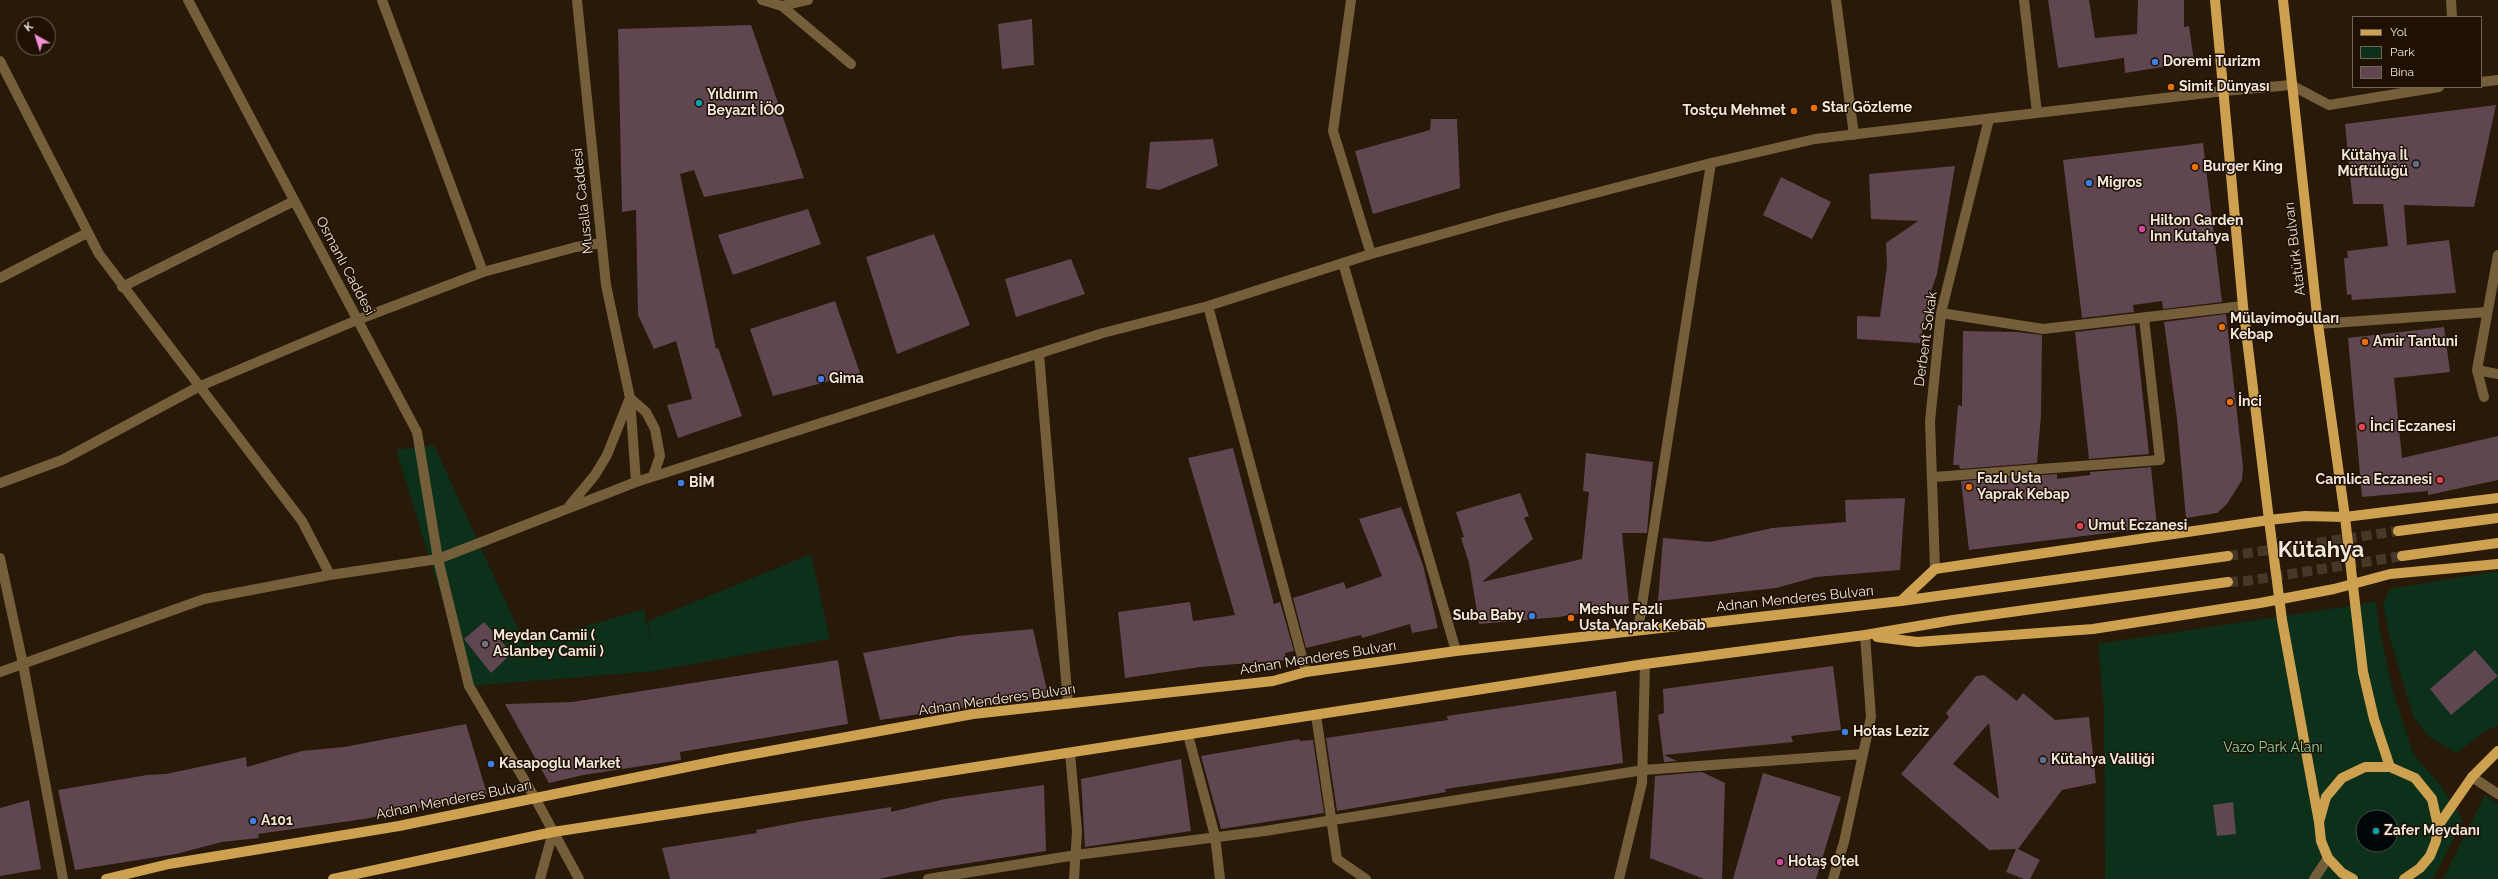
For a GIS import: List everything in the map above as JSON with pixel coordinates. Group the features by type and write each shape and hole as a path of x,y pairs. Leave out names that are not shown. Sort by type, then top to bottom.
{"main road":[{"path":"2214,0 2224,91 2243,306 2280,600 2319,822 2321,841 2328,858 2342,876 2353,879"},
{"name":"Atatürk Bulvarı","path":"2283,0 2318,324 2345,517 2363,672 2374,719 2390,767"},
{"path":"1901,601 1935,569 2269,520 2305,516 2345,517 2498,498"},
{"path":"2398,531 2498,518"},
{"path":"2402,556 2498,543"},
{"name":"Adnan Menderes Bulvarı","path":"106,879 169,864 399,826 726,760 973,714 1273,681 1306,672 1456,651 1901,601 2228,556"},
{"path":"1865,635 1917,642 2093,629 2280,600 2334,589 2353,582 2390,574 2498,564"},
{"path":"333,879 553,832 1645,664 1865,635 1953,620 2228,582"},
{"path":"2438,826 2472,778 2498,751"},
{"path":"2319,822 2326,797 2342,778 2365,767 2390,767 2415,778 2432,799 2438,826 2436,841 2430,856 2420,868 2404,879"}],"street":[{"name":"Osmanlı Caddesi","path":"188,0 417,432 438,559 469,686 535,798 579,879"},
{"path":"382,0 483,272"},
{"name":"Musalla Caddesi","path":"577,0 606,285 630,398 636,482"},
{"path":"762,0 782,6 851,64"},
{"path":"782,6 808,0"},
{"path":"1351,0 1333,131 1371,254"},
{"path":"1836,0 1854,135"},
{"path":"2024,0 2037,113"},
{"path":"2451,0 2452,16"},
{"path":"0,61 99,254 198,388 302,521 330,576"},
{"path":"2482,82 2498,80"},
{"path":"0,672 204,599 330,576 438,559 653,476 1103,333 1208,306 1371,254 1503,217 1711,163 1815,139 2224,91 2291,85 2328,105 2433,88"},
{"name":"Derbent Sokak","path":"1935,569 1934,477 1930,421 1941,313 1990,119"},
{"path":"1638,630 1711,163"},
{"path":"122,287 294,201"},
{"path":"0,278 87,233"},
{"path":"0,483 62,460 198,388 357,320 483,272 576,247 602,243"},
{"path":"2484,396 2477,370 2498,255"},
{"path":"1344,263 1456,651"},
{"path":"1208,306 1306,672"},
{"path":"1941,313 2044,329 2243,306"},
{"path":"2318,324 2487,312"},
{"path":"1934,477 2160,460 2144,318"},
{"path":"1039,354 1068,704"},
{"path":"2477,370 2498,374"},
{"path":"567,508 581,494 603,462 630,398 646,412 655,429 660,456 653,476"},
{"path":"0,558 23,664 63,879"},
{"path":"1832,879 1844,842 1871,717 1865,635"},
{"path":"1619,879 1642,783 1645,664"},
{"path":"1316,715 1337,859 1366,879"},
{"path":"1188,735 1215,836 1220,879"},
{"path":"1070,753 1077,831 1074,879"},
{"path":"928,879 1076,855 1215,836 1265,831 1643,770 1863,754"},
{"path":"2472,778 2498,794"},
{"path":"540,879 553,832"},
{"path":"2314,879 2328,858"},
{"path":"2416,879 2420,868"}],"green space":[{"path":"434,445 525,644 644,609 651,646 648,621 811,554 830,639 655,671 469,686 396,450"},
{"path":"2498,571 2498,725 2481,734 2457,753 2429,737 2413,716 2389,635 2383,605 2390,589"},
{"name":"Vazo Park Alanı","path":"2376,602 2379,626 2392,688 2413,753 2440,785 2463,820 2433,879 2105,879 2104,709 2098,644"},
{"path":"2485,795 2498,804 2498,879 2443,879"}],"shaded area":[{"path":"2373,810 2381,810 2392,816 2398,827 2398,835 2392,846 2381,852 2373,852 2362,846 2356,835 2356,827 2362,816"}],"building":[{"path":"2048,0 2089,0 2095,38 2137,34 2138,0 2184,0 2184,27 2189,26 2194,62 2125,73 2124,58 2058,68"},
{"path":"1032,19 1034,65 1002,69 998,24"},
{"name":"Yıldırım Beyazıt İÖO","path":"751,25 804,178 704,197 694,170 680,174 716,349 718,348 742,416 678,438 667,405 692,399 676,341 654,349 638,315 636,210 622,212 618,29"},
{"name":"Kütahya İl Müftülüğü","path":"2496,105 2474,207 2404,205 2407,245 2449,240 2456,293 2352,300 2351,294 2347,295 2344,258 2348,258 2347,251 2388,246 2383,204 2353,204 2345,124"},
{"path":"1431,119 1457,119 1460,188 1373,214 1355,151 1430,130"},
{"path":"1213,139 1218,166 1159,190 1146,188 1150,142"},
{"name":"Hilton Garden Inn Kutahya","path":"2203,143 2222,302 2163,309 2162,301 2133,305 2134,312 2082,318 2063,160"},
{"path":"1955,166 1937,274 1929,297 1920,343 1857,339 1857,316 1880,317 1887,266 1886,243 1918,221 1871,219 1869,174"},
{"path":"1781,177 1831,202 1812,239 1763,215"},
{"path":"808,209 821,244 733,275 718,235"},
{"path":"934,234 970,325 897,354 866,257"},
{"path":"1071,259 1085,294 1016,317 1005,279"},
{"path":"835,301 860,373 773,396 750,329"},
{"path":"2226,314 2243,467 2242,480 2227,504 2217,513 2186,518 2177,419 2164,322"},
{"path":"2135,325 2149,454 2089,459 2075,332"},
{"path":"2444,327 2450,372 2394,378 2402,458 2498,436 2498,480 2428,495 2428,491 2362,497 2348,338"},
{"path":"1963,331 2017,332 2042,335 2041,415 2037,463 1960,469 1959,465 1953,465 1958,405 1962,406"},
{"path":"1233,448 1274,604 1280,602 1294,651 1285,653 1286,660 1200,667 1125,678 1118,612 1190,602 1193,621 1235,615 1188,458"},
{"path":"1586,453 1653,462 1647,533 1622,533 1629,604 1559,617 1479,624 1469,563 1461,538 1464,537 1456,512 1520,493 1529,516 1524,518 1533,539 1482,582 1582,559 1589,492 1583,491"},
{"path":"2151,467 2157,527 1969,550 1961,481 2057,474 2057,479 2090,475 2090,472"},
{"path":"1905,498 1900,570 1816,577 1776,588 1658,601 1663,538 1710,542 1772,528 1846,522 1845,500"},
{"path":"1401,507 1423,565 1438,628 1412,633 1410,624 1362,638 1361,635 1306,648 1293,598 1344,582 1346,589 1382,576 1359,519"},
{"name":"Meydan Camii ( Aslanbey Camii )","path":"484,622 512,653 491,673 464,639"},
{"path":"1033,629 1048,695 880,720 863,653 958,636"},
{"path":"2475,650 2498,676 2451,715 2430,689"},
{"path":"838,660 848,724 680,752 681,760 583,775 549,783 505,704 572,702"},
{"path":"1833,666 1841,730 1791,736 1793,742 1664,755 1677,761 1664,762 1658,715 1664,713 1663,689"},
{"name":"Kütahya Valiliği","path":"1984,675 2017,701 2023,693 2055,720 2089,717 2096,783 2062,790 2018,849 2040,860 2030,879 2024,879 2006,872 2016,849 1989,850 1901,774 1949,717 1946,713 1976,676","holes":["1989,723 1999,799 1953,764"]},
{"path":"1616,691 1623,763 1445,789 1446,792 1337,811 1326,738 1448,720 1447,716"},
{"path":"466,724 487,794 364,819 258,834 259,838 222,842 176,854 75,870 58,790 147,775 166,774 246,757 247,767 302,751 344,747"},
{"path":"1299,739 1300,741 1313,740 1324,813 1221,829 1201,756"},
{"path":"1181,759 1191,831 1085,847 1081,779"},
{"path":"1702,772 1725,783 1722,879 1704,879 1650,858 1655,776"},
{"path":"1763,773 1841,797 1816,879 1733,879"},
{"path":"1044,785 1046,851 911,872 879,879 670,879 662,848 757,833 756,830 803,821 891,807 891,812 945,799"},
{"path":"29,800 41,869 0,876 0,808"},
{"path":"2233,802 2236,834 2217,836 2213,805"}],"tunnel":[{"path":"2228,556 2398,531"},
{"path":"2228,582 2247,581 2402,556"}],"place":[{"name":"Doremi Turizm","path":"2155,62"},
{"name":"Simit Dünyası","path":"2171,87"},
{"name":"Yıldırım Beyazıt İÖO","path":"699,103"},
{"name":"Star Gözleme","path":"1814,108"},
{"name":"Tostçu Mehmet","path":"1794,111"},
{"name":"Kütahya İl Müftülüğü","path":"2416,164"},
{"name":"Burger King","path":"2195,167"},
{"name":"Migros","path":"2089,183"},
{"name":"Hilton Garden Inn Kutahya","path":"2142,229"},
{"name":"Mülayimoğulları Kebap","path":"2222,327"},
{"name":"Amir Tantuni","path":"2365,342"},
{"name":"Gima","path":"821,379"},
{"name":"İnci","path":"2230,402"},
{"name":"İnci Eczanesi","path":"2362,427"},
{"name":"Camlica Eczanesi","path":"2440,480"},
{"name":"BİM","path":"681,483"},
{"name":"Fazlı Usta Yaprak Kebap","path":"1969,487"},
{"name":"Umut Eczanesi","path":"2080,526"},
{"name":"Suba Baby","path":"1532,616"},
{"name":"Meshur Fazli Usta Yaprak Kebab","path":"1571,618"},
{"name":"Meydan Camii ( Aslanbey Camii )","path":"485,644"},
{"name":"Hotas Leziz","path":"1845,732"},
{"name":"Kütahya Valiliği","path":"2043,760"},
{"name":"Kasapoglu Market","path":"491,764"},
{"name":"A101","path":"253,821"},
{"name":"Zafer Meydanı","path":"2376,831"},
{"name":"Hotaş Otel","path":"1780,862"}],"district":[{"name":"Kütahya","path":"2321,550"}]}
